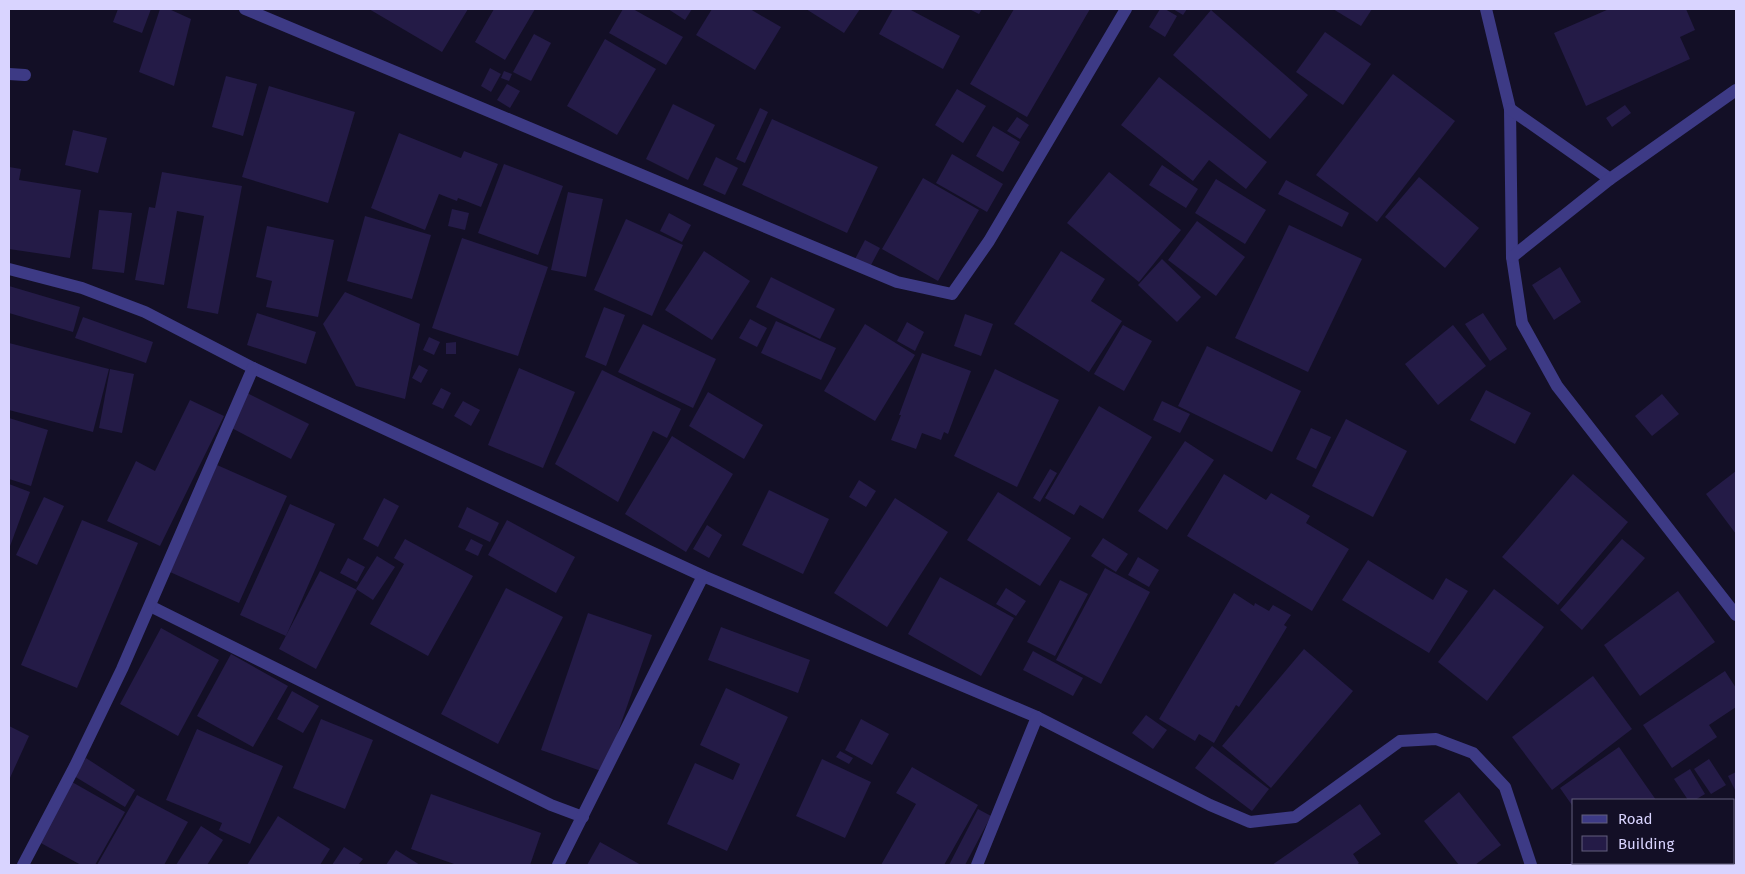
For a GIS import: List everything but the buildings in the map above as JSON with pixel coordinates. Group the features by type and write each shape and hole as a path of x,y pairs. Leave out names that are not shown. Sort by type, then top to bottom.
{"street":[{"path":"244,9 897,282 952,294 989,241 1126,9"},
{"path":"1486,9 1510,109 1512,257 1522,323 1557,386 1736,615"},
{"path":"9,74 25,75"},
{"path":"1512,257 1610,179 1736,90"},
{"path":"1510,109 1610,179"},
{"path":"9,269 82,288 145,312 253,368 704,576 1037,717 1210,805 1250,822 1295,817 1400,741 1436,739 1472,753 1505,787 1531,865"},
{"path":"23,865 122,669 253,368"},
{"path":"558,865 704,576"},
{"path":"150,606 551,806 583,818"},
{"path":"976,865 1037,717"}]}
